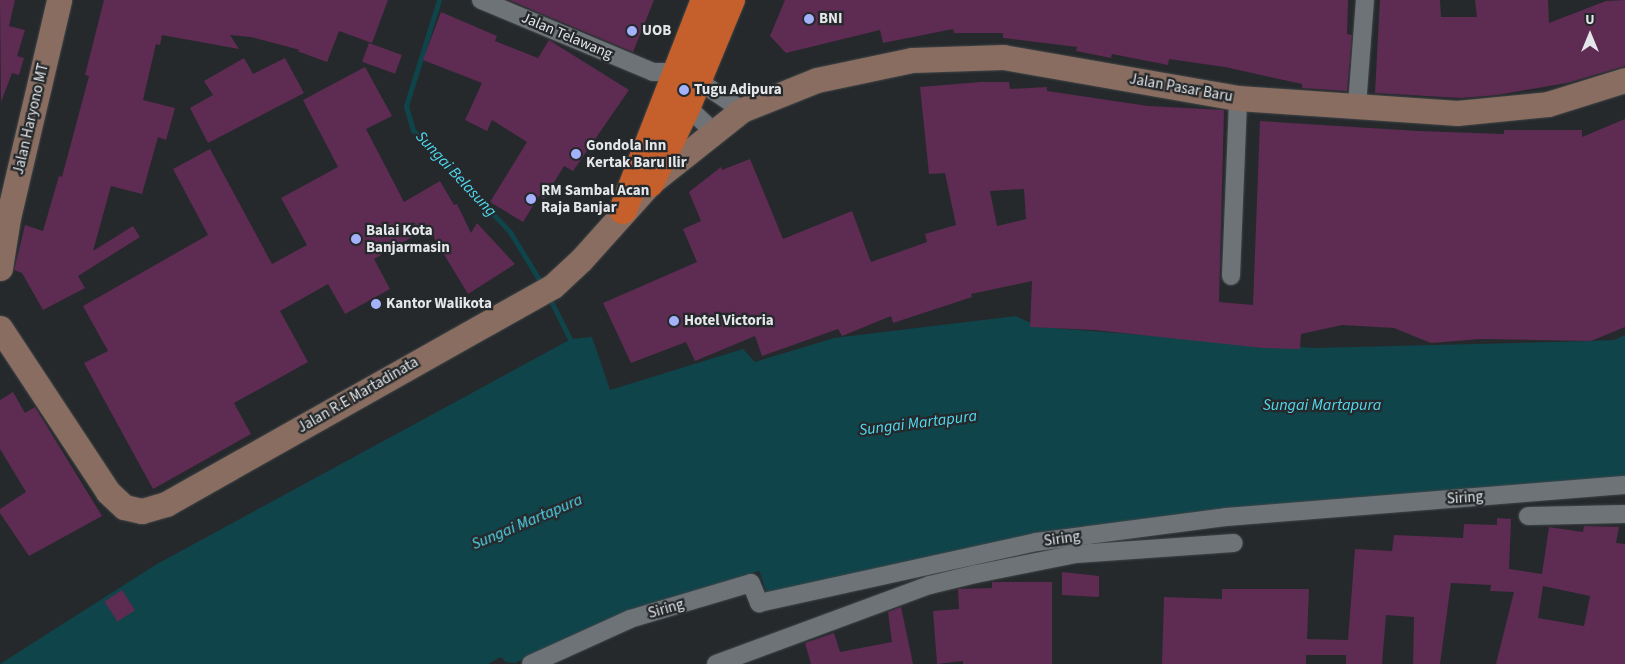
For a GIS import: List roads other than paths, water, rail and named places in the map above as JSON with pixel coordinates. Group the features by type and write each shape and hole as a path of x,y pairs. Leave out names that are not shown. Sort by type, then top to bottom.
{"highway":[{"path":"623,210 676,84 705,0"},
{"path":"650,183 676,84 730,0"}],"street":[{"name":"Jalan Haryono MT","path":"0,268 8,218 59,0"},
{"name":"Jalan Telawang","path":"481,0 676,84"},
{"path":"1357,106 1364,0"},
{"name":"Jalan Pasar Baru","path":"742,110 817,80 912,60 957,56 1004,57 1238,98 1457,113 1504,110 1548,104 1625,80"},
{"path":"676,84 742,110"},
{"path":"676,84 714,132"},
{"path":"1231,276 1238,98"},
{"name":"Jalan R.E Martadinata","path":"0,328 108,492 124,507 148,509 166,504 553,286 581,260 623,210 650,183 742,110"},
{"name":"Siring","path":"531,664 630,619 751,584 759,603 1036,542 1080,536 1226,517 1625,485"},
{"path":"1528,516 1625,514"},
{"path":"716,664 807,628 930,585 967,576 1076,554 1234,543"}],"water":[{"name":"Sungai Martapura","path":"1016,316 1039,327 1313,348 1591,341 1614,340 1625,335 1625,479 1357,498 767,593 759,571 628,611 515,663 506,662 501,657 488,664 0,664 157,564 571,339 592,337 610,390 743,349 755,362 834,338"}],"waterway":[{"name":"Sungai Belasung","path":"439,0 406,106 413,130 510,232 540,281"},
{"name":"Sungai Belasung","path":"552,303 573,345"}],"place":[{"name":"BNI","path":"809,19"},
{"name":"UOB","path":"632,31"},
{"name":"Tugu Adipura","path":"684,90"},
{"name":"Gondola Inn Kertak Baru Ilir","path":"576,154"},
{"name":"RM Sambal Acan Raja Banjar","path":"531,199"},
{"name":"Balai Kota Banjarmasin","path":"356,239"},
{"name":"Kantor Walikota","path":"376,304"},
{"name":"Hotel Victoria","path":"674,321"}]}
